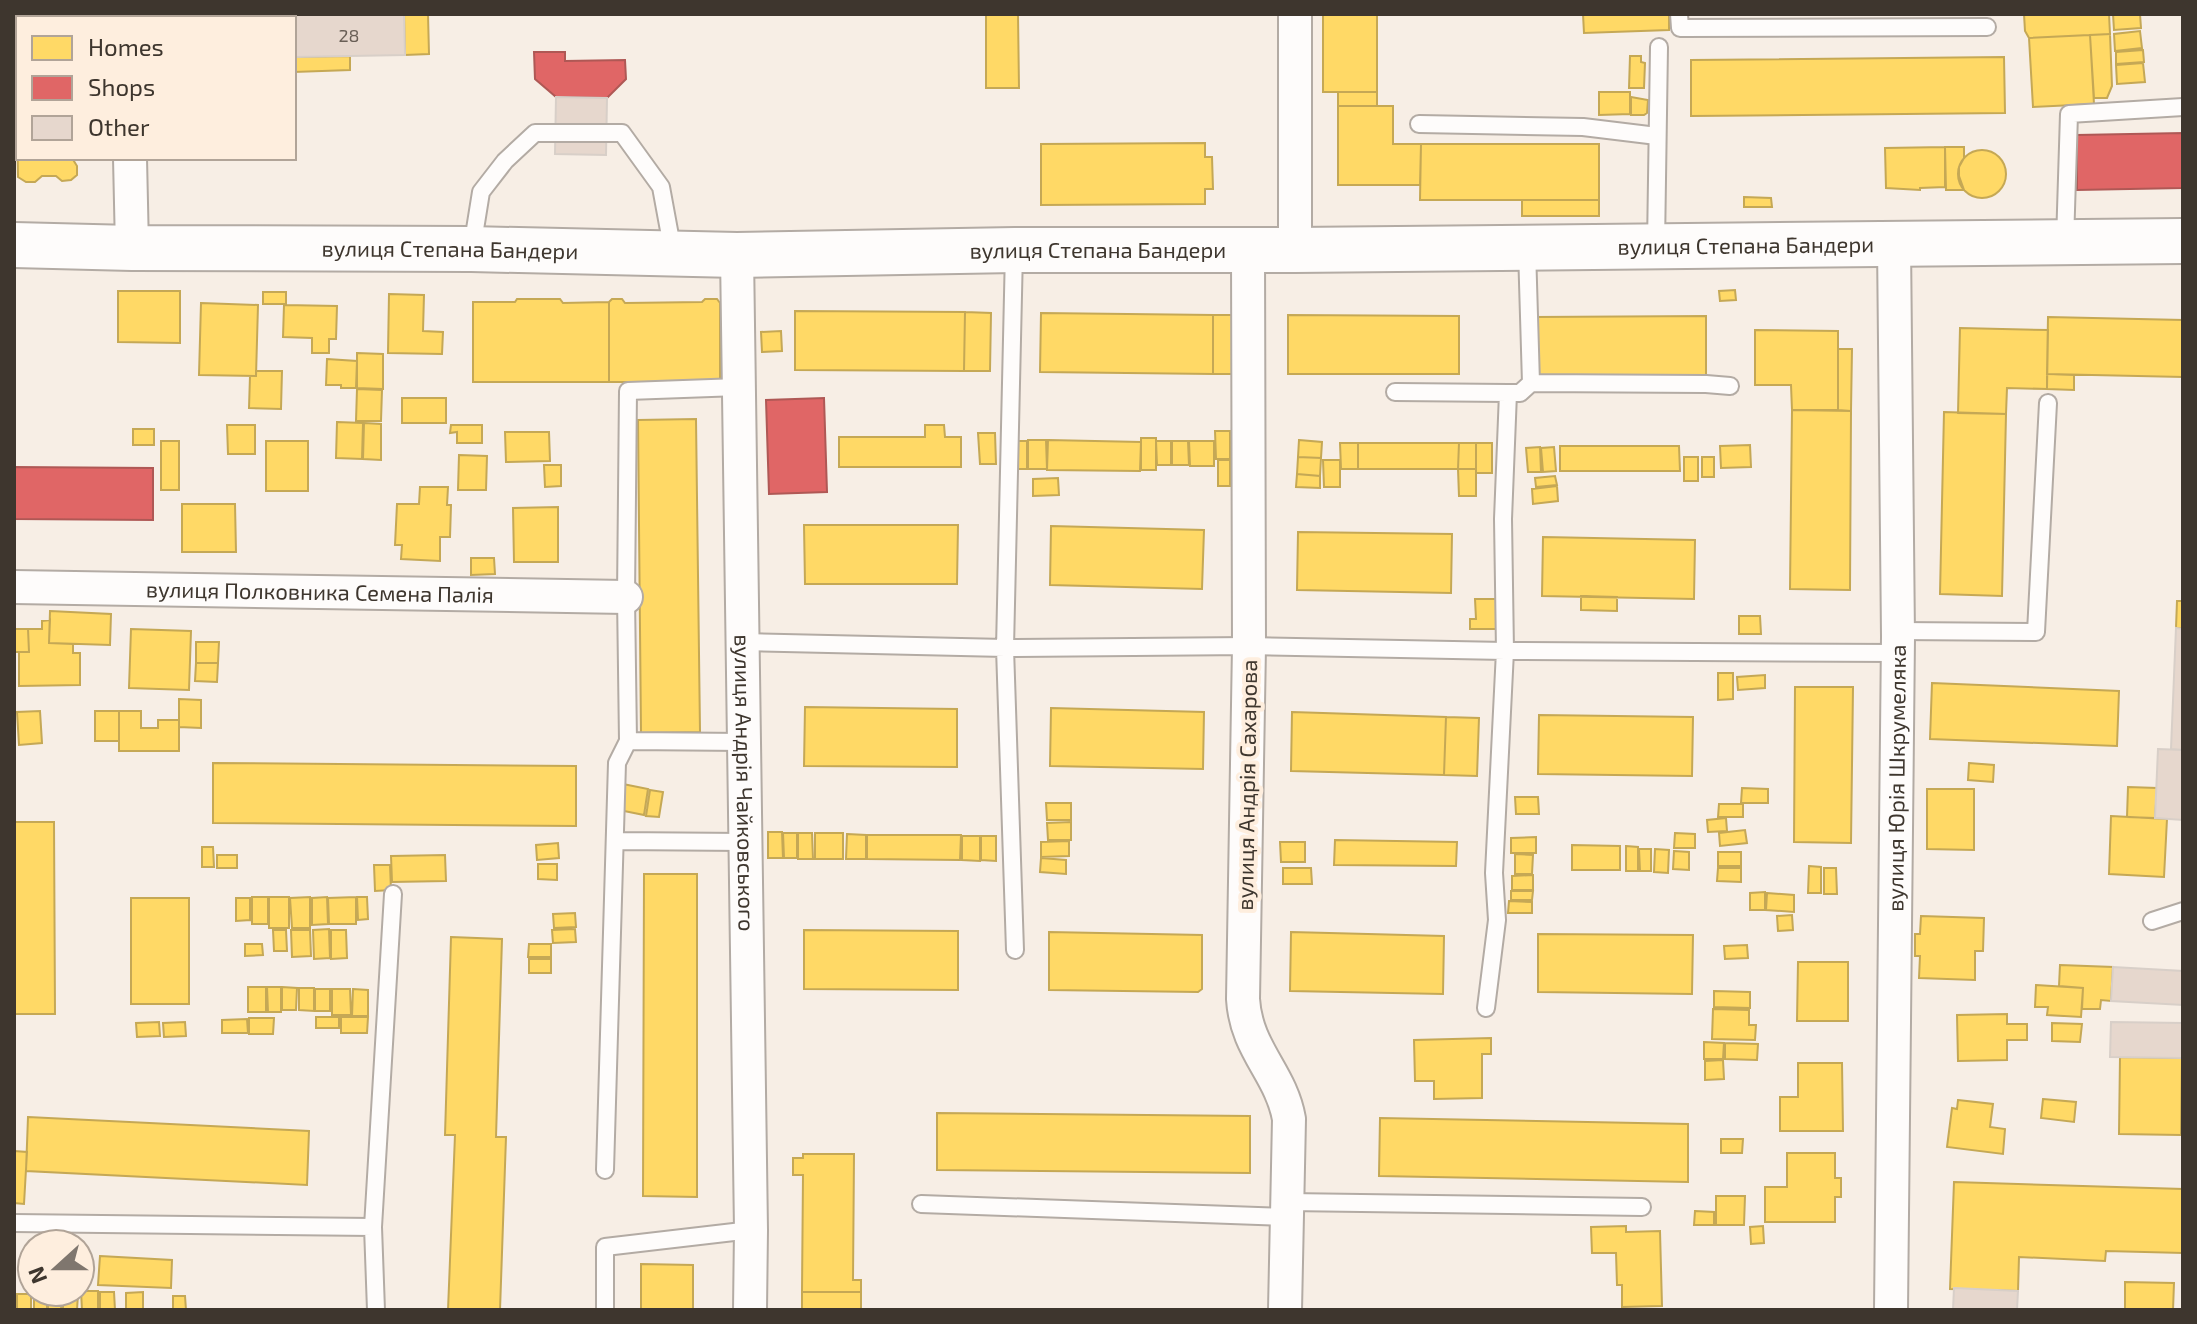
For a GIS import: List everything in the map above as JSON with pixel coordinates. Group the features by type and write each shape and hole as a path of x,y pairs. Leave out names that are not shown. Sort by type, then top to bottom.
{"street":[{"path":"1295,14 1295,250"},
{"path":"130,160 132,248"},
{"name":"вулиця Степана Бандери","path":"14,245 737,255 2183,241"},
{"name":"вулиця Юрія Шкрумеляка","path":"1891,1310 1898,642 1894,244"},
{"name":"вулиця Андрія Сахарова","path":"1248,250 1249,646 1243,1007 1251,1037 1288,1110 1290,1137 1285,1310"},
{"name":"вулиця Андрія Чайковського","path":"737,255 750,1310"},
{"name":"вулиця Полковника Семена Палія","path":"14,587 626,597"}],"lane":[{"path":"1679,14 1680,28 1987,27"},
{"path":"1656,246 1659,47"},
{"path":"2065,242 2069,114 2183,107"},
{"path":"1419,124 1583,127 1657,136"},
{"path":"471,249 481,192 505,161 535,133 622,133 661,187 674,254"},
{"path":"1527,248 1531,383"},
{"path":"1015,250 1005,648 1015,950"},
{"path":"1395,392 1520,393 1531,383 1730,386"},
{"path":"605,1170 617,763 628,741 628,391 739,387"},
{"path":"1486,1008 1497,920 1494,873 1505,651 1503,519 1508,393"},
{"path":"743,642 1005,648 1249,646 1505,651 1898,642 2036,632 2048,403"},
{"path":"628,741 744,742"},
{"path":"615,841 745,842"},
{"path":"376,1310 373,1227 393,894"},
{"path":"2152,921 2183,911"},
{"path":"921,1204 1288,1209 1642,1207"},
{"path":"14,1223 373,1227"},
{"path":"605,1310 605,1247 751,1230"}],"building: Homes":[{"path":"14,14 70,14 16,16 16,65"},
{"path":"404,14 428,14 429,54 405,55"},
{"path":"986,14 1018,14 1019,88 986,88"},
{"path":"1323,14 1377,14 1377,92 1323,92"},
{"path":"1583,14 1669,14 1669,30 1584,33"},
{"path":"2024,14 2109,14 2110,34 2029,38 2025,31"},
{"path":"2113,14 2140,14 2141,28 2114,30"},
{"path":"2140,31 2142,48 2115,51 2114,34"},
{"path":"2110,34 2112,86 2107,98 2094,98 2090,35"},
{"path":"2090,35 2094,104 2033,107 2029,38"},
{"path":"2143,50 2144,62 2116,64 2116,52"},
{"path":"350,56 350,70 296,72 296,57"},
{"path":"1630,56 1641,56 1641,62 1645,63 1644,88 1629,88"},
{"path":"2004,57 2005,113 1691,116 1691,60"},
{"path":"2143,63 2145,82 2117,84 2116,65"},
{"path":"1338,92 1377,92 1377,106 1338,106"},
{"path":"1599,92 1630,92 1630,114 1599,115"},
{"path":"1631,97 1648,100 1647,113 1631,115"},
{"path":"1338,106 1393,106 1393,144 1421,144 1420,185 1338,185"},
{"path":"1205,143 1205,157 1212,157 1213,189 1205,189 1205,204 1041,205 1041,144"},
{"path":"1421,144 1599,144 1599,200 1420,200"},
{"path":"1945,147 1945,187 1920,190 1886,188 1885,148"},
{"path":"1945,147 1964,147 1959,176 1964,190 1946,190"},
{"path":"1982,150 1999,157 2006,174 1999,191 1982,198 1965,191 1958,174 1965,157"},
{"path":"18,160 73,160 77,166 77,175 71,180 42,176 35,182 26,182 18,177"},
{"path":"1744,197 1771,198 1772,207 1744,207"},
{"path":"1522,200 1599,200 1599,216 1522,216"},
{"path":"1735,290 1736,300 1720,301 1719,291"},
{"path":"118,291 180,291 180,343 118,342"},
{"path":"263,292 286,292 286,304 263,304"},
{"path":"389,294 424,295 423,331 443,332 442,354 388,353"},
{"path":"517,299 560,299 563,303 609,302 609,382 473,382 473,302 515,302"},
{"path":"622,299 625,303 717,299 720,303 720,382 609,382 609,302"},
{"path":"201,303 258,305 256,376 199,375"},
{"path":"284,305 337,306 336,339 329,339 329,353 312,353 312,338 283,337"},
{"path":"795,311 965,312 964,371 795,370"},
{"path":"965,312 991,313 990,371 964,371"},
{"path":"1041,313 1213,315 1213,374 1040,372"},
{"path":"1213,315 1238,315 1237,374 1213,374"},
{"path":"1288,315 1459,316 1459,374 1288,374"},
{"path":"1706,316 1706,376 1536,377 1535,317"},
{"path":"2048,317 2183,320 2183,377 2047,374"},
{"path":"1960,328 2048,330 2047,389 2007,388 2006,414 1958,413"},
{"path":"1755,330 1838,331 1838,410 1792,410 1791,385 1755,385"},
{"path":"781,331 782,351 762,352 761,332"},
{"path":"1838,349 1852,349 1851,411 1838,410"},
{"path":"357,353 383,354 383,389 357,388"},
{"path":"327,359 357,361 356,388 326,385"},
{"path":"256,371 282,371 281,409 249,408 250,376 256,376"},
{"path":"2047,374 2074,375 2074,390 2047,389"},
{"path":"357,389 382,390 381,421 356,421"},
{"path":"402,398 446,398 446,423 402,423"},
{"path":"1792,410 1851,411 1850,590 1790,589"},
{"path":"1944,412 2006,414 2002,596 1940,594"},
{"path":"696,419 700,732 641,733 638,420"},
{"path":"337,422 363,423 362,459 336,458"},
{"path":"364,423 381,424 381,460 363,459"},
{"path":"227,425 255,425 255,454 228,454"},
{"path":"451,425 482,425 482,443 457,443 457,432 450,433"},
{"path":"925,425 944,425 945,437 961,437 961,467 839,467 839,437 925,437"},
{"path":"133,429 154,429 154,445 133,445"},
{"path":"1215,431 1230,431 1230,459 1216,459"},
{"path":"505,432 549,432 550,461 506,462"},
{"path":"978,433 995,433 996,464 980,464"},
{"path":"1141,438 1156,438 1156,470 1141,470"},
{"path":"1028,440 1046,440 1047,469 1028,469"},
{"path":"1048,440 1141,442 1140,471 1047,470"},
{"path":"1299,440 1322,442 1321,458 1298,457"},
{"path":"161,441 179,441 179,490 161,490"},
{"path":"266,441 308,441 308,491 266,491"},
{"path":"1013,441 1027,441 1027,469 1013,469"},
{"path":"1156,441 1171,441 1171,465 1157,465"},
{"path":"1172,441 1188,441 1189,465 1172,465"},
{"path":"1189,441 1214,441 1214,466 1190,466"},
{"path":"1340,443 1358,443 1358,469 1341,469"},
{"path":"1358,443 1459,443 1458,469 1358,469"},
{"path":"1459,443 1476,443 1476,469 1458,469"},
{"path":"1476,443 1492,443 1492,473 1476,473"},
{"path":"1750,445 1751,467 1721,468 1720,446"},
{"path":"1560,446 1679,446 1680,471 1560,471"},
{"path":"1540,447 1541,472 1528,472 1526,448"},
{"path":"1554,447 1556,471 1543,472 1541,448"},
{"path":"459,455 487,456 486,490 458,490"},
{"path":"1298,457 1321,458 1320,476 1297,474"},
{"path":"1684,457 1698,457 1698,481 1684,481"},
{"path":"1702,457 1714,457 1714,477 1702,477"},
{"path":"1218,460 1230,460 1230,486 1218,486"},
{"path":"1323,460 1340,460 1340,487 1324,487"},
{"path":"544,465 561,465 561,486 545,487"},
{"path":"1458,469 1476,469 1476,496 1459,496"},
{"path":"1297,474 1320,476 1320,488 1296,487"},
{"path":"1555,476 1557,485 1536,487 1535,478"},
{"path":"1058,478 1059,495 1033,496 1033,479"},
{"path":"1557,486 1558,501 1533,504 1532,489"},
{"path":"420,487 448,487 450,537 440,537 440,561 401,559 402,545 395,545 397,504 419,504"},
{"path":"182,504 235,504 236,552 182,552"},
{"path":"558,507 558,562 514,562 513,508"},
{"path":"804,525 958,525 957,584 805,584"},
{"path":"1051,526 1204,530 1202,589 1050,585"},
{"path":"1298,532 1452,534 1451,593 1297,590"},
{"path":"1543,537 1695,540 1694,599 1542,596"},
{"path":"471,558 494,558 495,574 471,575"},
{"path":"1581,596 1617,597 1617,611 1581,610"},
{"path":"1475,599 1496,599 1496,629 1470,629 1470,619 1476,619"},
{"path":"2177,601 2183,601 2183,629 2176,628"},
{"path":"50,611 111,614 110,645 49,643"},
{"path":"1739,616 1760,616 1761,634 1739,634"},
{"path":"50,620 49,643 73,644 73,653 80,653 80,685 19,686 19,652 29,652 28,629 42,629 42,621"},
{"path":"14,629 28,629 29,652 14,652"},
{"path":"131,629 191,631 189,690 129,688"},
{"path":"196,642 219,642 218,663 196,663"},
{"path":"196,663 218,663 217,682 195,681"},
{"path":"1718,673 1733,673 1733,699 1718,700"},
{"path":"1765,675 1765,688 1738,690 1737,677"},
{"path":"1932,683 2119,691 2117,746 1930,739"},
{"path":"1795,687 1853,687 1851,843 1794,842"},
{"path":"179,699 201,700 201,728 179,727"},
{"path":"805,707 957,709 957,767 804,766"},
{"path":"1051,708 1204,712 1203,769 1050,766"},
{"path":"40,711 42,743 19,745 17,712"},
{"path":"95,711 119,711 119,741 95,741"},
{"path":"119,711 141,711 141,728 158,728 158,720 179,720 179,751 119,751"},
{"path":"1292,712 1446,717 1444,775 1291,771"},
{"path":"1539,715 1693,717 1692,776 1538,774"},
{"path":"1446,717 1479,718 1477,776 1444,775"},
{"path":"213,763 576,766 576,826 213,823"},
{"path":"1969,763 1994,765 1993,782 1968,780"},
{"path":"623,784 648,789 644,815 619,810"},
{"path":"2128,787 2157,788 2155,818 2127,817"},
{"path":"1742,788 1768,789 1768,803 1741,803"},
{"path":"1927,789 1974,789 1974,850 1927,849"},
{"path":"650,790 663,792 659,817 646,816"},
{"path":"1515,797 1538,797 1539,814 1516,814"},
{"path":"1046,803 1071,803 1071,820 1047,820"},
{"path":"1719,804 1743,804 1743,817 1718,817"},
{"path":"2111,816 2167,819 2164,877 2109,874"},
{"path":"1726,818 1727,831 1708,832 1707,820"},
{"path":"14,822 54,822 55,1014 14,1014"},
{"path":"1071,822 1071,840 1048,840 1047,823"},
{"path":"1745,830 1747,843 1720,846 1719,833"},
{"path":"768,832 782,832 783,858 768,858"},
{"path":"783,833 797,833 797,858 784,858"},
{"path":"798,833 812,833 813,859 798,859"},
{"path":"815,833 843,833 843,859 815,859"},
{"path":"1675,833 1695,834 1695,848 1674,848"},
{"path":"847,834 866,835 866,859 846,859"},
{"path":"867,835 961,835 960,860 867,859"},
{"path":"962,836 980,836 980,861 962,860"},
{"path":"981,836 996,836 996,861 981,860"},
{"path":"1536,837 1536,853 1511,853 1511,838"},
{"path":"1335,840 1457,842 1456,866 1334,865"},
{"path":"1069,841 1069,856 1041,857 1041,842"},
{"path":"1280,842 1305,842 1305,862 1281,862"},
{"path":"558,843 559,858 537,860 536,845"},
{"path":"1572,845 1620,846 1620,870 1572,870"},
{"path":"1626,846 1638,847 1638,871 1626,871"},
{"path":"202,847 213,847 214,867 202,867"},
{"path":"1639,849 1651,849 1651,871 1640,871"},
{"path":"1655,849 1669,850 1668,873 1654,872"},
{"path":"1674,851 1689,852 1689,870 1673,869"},
{"path":"1718,852 1741,852 1741,866 1718,866"},
{"path":"1515,854 1533,855 1532,874 1515,874"},
{"path":"217,855 237,855 237,868 217,868"},
{"path":"445,855 446,881 392,882 391,856"},
{"path":"1041,858 1066,860 1066,874 1040,872"},
{"path":"538,864 557,864 557,880 538,879"},
{"path":"374,865 390,865 391,890 375,891"},
{"path":"1809,866 1821,867 1821,893 1808,893"},
{"path":"1283,868 1311,868 1312,884 1283,884"},
{"path":"1718,868 1741,868 1741,882 1717,881"},
{"path":"1824,868 1836,868 1837,894 1824,894"},
{"path":"644,874 697,874 697,1197 643,1196"},
{"path":"1533,875 1533,890 1512,890 1512,876"},
{"path":"1511,891 1533,891 1532,900 1511,900"},
{"path":"1765,892 1765,910 1750,910 1750,893"},
{"path":"1767,893 1794,895 1794,912 1766,910"},
{"path":"252,897 268,897 268,924 252,924"},
{"path":"269,897 289,897 289,928 269,928"},
{"path":"310,897 310,928 292,928 290,898"},
{"path":"327,897 328,924 312,925 312,898"},
{"path":"356,897 356,924 329,924 328,898"},
{"path":"357,897 367,897 368,919 358,920"},
{"path":"131,898 189,898 189,1004 131,1004"},
{"path":"236,898 250,898 250,920 236,921"},
{"path":"1509,901 1532,902 1532,913 1508,913"},
{"path":"575,913 576,927 554,928 553,914"},
{"path":"1792,915 1793,930 1778,931 1777,916"},
{"path":"1921,916 1984,918 1983,951 1975,951 1975,980 1919,978 1920,956 1915,956 1915,934 1920,934"},
{"path":"329,929 330,958 314,959 313,930"},
{"path":"575,929 576,942 553,943 552,930"},
{"path":"273,930 286,930 287,951 274,951"},
{"path":"291,930 310,930 311,956 292,957"},
{"path":"331,930 346,930 347,958 331,959"},
{"path":"804,930 958,931 958,990 804,989"},
{"path":"1049,932 1202,935 1202,989 1198,992 1049,990"},
{"path":"1291,932 1444,936 1443,994 1290,991"},
{"path":"1538,934 1693,935 1692,994 1538,992"},
{"path":"451,937 502,939 496,1137 506,1137 500,1310 448,1310 455,1135 445,1135"},
{"path":"245,944 262,944 263,955 245,956"},
{"path":"529,944 551,944 551,957 528,957"},
{"path":"1747,945 1748,958 1725,959 1724,946"},
{"path":"529,959 551,959 551,973 529,973"},
{"path":"1798,962 1848,962 1848,1021 1797,1021"},
{"path":"2060,965 2113,967 2111,1001 2101,1000 2100,1009 2082,1009 2083,988 2059,986"},
{"path":"2036,985 2083,988 2081,1017 2047,1015 2048,1007 2035,1007"},
{"path":"248,987 266,987 266,1012 248,1012"},
{"path":"267,987 281,987 281,1012 268,1012"},
{"path":"282,987 297,988 296,1010 282,1010"},
{"path":"299,988 314,988 314,1011 299,1010"},
{"path":"315,989 330,989 330,1011 315,1011"},
{"path":"332,989 350,989 351,1015 332,1015"},
{"path":"353,989 368,990 368,1016 352,1016"},
{"path":"1714,991 1750,992 1750,1008 1714,1007"},
{"path":"1713,1009 1749,1010 1749,1025 1756,1025 1755,1040 1712,1039"},
{"path":"2007,1014 2007,1024 2027,1024 2027,1040 2007,1040 2007,1060 1958,1061 1957,1015"},
{"path":"316,1017 339,1017 339,1028 316,1028"},
{"path":"341,1017 368,1017 367,1033 341,1033"},
{"path":"249,1018 274,1018 273,1034 249,1034"},
{"path":"247,1019 248,1033 222,1033 222,1020"},
{"path":"159,1022 160,1036 137,1037 136,1023"},
{"path":"185,1022 186,1036 164,1037 163,1023"},
{"path":"2052,1023 2082,1024 2080,1042 2052,1041"},
{"path":"1491,1038 1491,1054 1482,1054 1482,1098 1434,1099 1434,1081 1415,1081 1414,1040"},
{"path":"1704,1042 1724,1043 1723,1059 1704,1059"},
{"path":"1725,1043 1758,1044 1757,1060 1725,1059"},
{"path":"2120,1057 2182,1058 2181,1135 2119,1134"},
{"path":"1723,1060 1724,1079 1705,1080 1705,1061"},
{"path":"1798,1063 1842,1063 1843,1131 1780,1131 1780,1097 1798,1097"},
{"path":"2043,1099 2076,1102 2074,1122 2041,1118"},
{"path":"1958,1100 1993,1104 1990,1127 2005,1129 2003,1154 1947,1147 1952,1108 1957,1109"},
{"path":"937,1113 1250,1116 1250,1173 937,1170"},
{"path":"28,1117 309,1131 307,1185 26,1171"},
{"path":"1380,1118 1688,1124 1688,1182 1379,1176"},
{"path":"1721,1139 1743,1139 1742,1153 1721,1153"},
{"path":"14,1151 27,1152 24,1204 14,1203"},
{"path":"1787,1153 1835,1153 1835,1178 1841,1178 1841,1197 1835,1197 1835,1222 1765,1222 1765,1187 1787,1187"},
{"path":"803,1154 854,1154 853,1280 861,1280 861,1292 802,1292 803,1175 793,1175 793,1158 803,1158"},
{"path":"1954,1182 2183,1189 2183,1253 2106,1251 2105,1261 2019,1257 2018,1291 1950,1289"},
{"path":"1716,1196 1745,1196 1744,1225 1716,1225"},
{"path":"1695,1211 1714,1212 1714,1225 1694,1225"},
{"path":"1626,1226 1626,1232 1660,1231 1662,1306 1622,1307 1622,1285 1617,1285 1616,1253 1592,1253 1591,1227"},
{"path":"1763,1226 1764,1243 1751,1244 1750,1227"},
{"path":"100,1256 172,1260 171,1288 98,1285"},
{"path":"641,1264 693,1265 693,1310 641,1310"},
{"path":"2125,1282 2174,1283 2173,1310 2125,1310"},
{"path":"98,1291 98,1310 82,1310 96,1308"},
{"path":"100,1292 114,1292 115,1310 100,1310"},
{"path":"143,1292 143,1310 126,1310 126,1293"},
{"path":"802,1292 861,1292 861,1310 802,1310"},
{"path":"173,1296 185,1296 186,1310 173,1310"}],"building: Shops":[{"path":"534,52 565,52 565,61 625,60 626,79 607,98 556,97 535,79"},
{"path":"2183,133 2183,188 2077,190 2077,135"},
{"path":"824,398 827,492 769,494 766,400"},
{"path":"14,467 153,468 153,520 14,519"}],"building: Other":[{"path":"404,14 405,55 296,57 296,16 235,16"},
{"path":"556,97 607,98 606,155 555,154"},
{"path":"2176,628 2183,629 2183,750 2171,749"},
{"path":"2158,749 2183,750 2183,820 2155,818"},
{"path":"2113,967 2183,971 2183,1005 2111,1001"},
{"path":"2111,1022 2183,1023 2183,1058 2110,1057"},
{"path":"1954,1288 2018,1291 2017,1310 1953,1310"}]}
